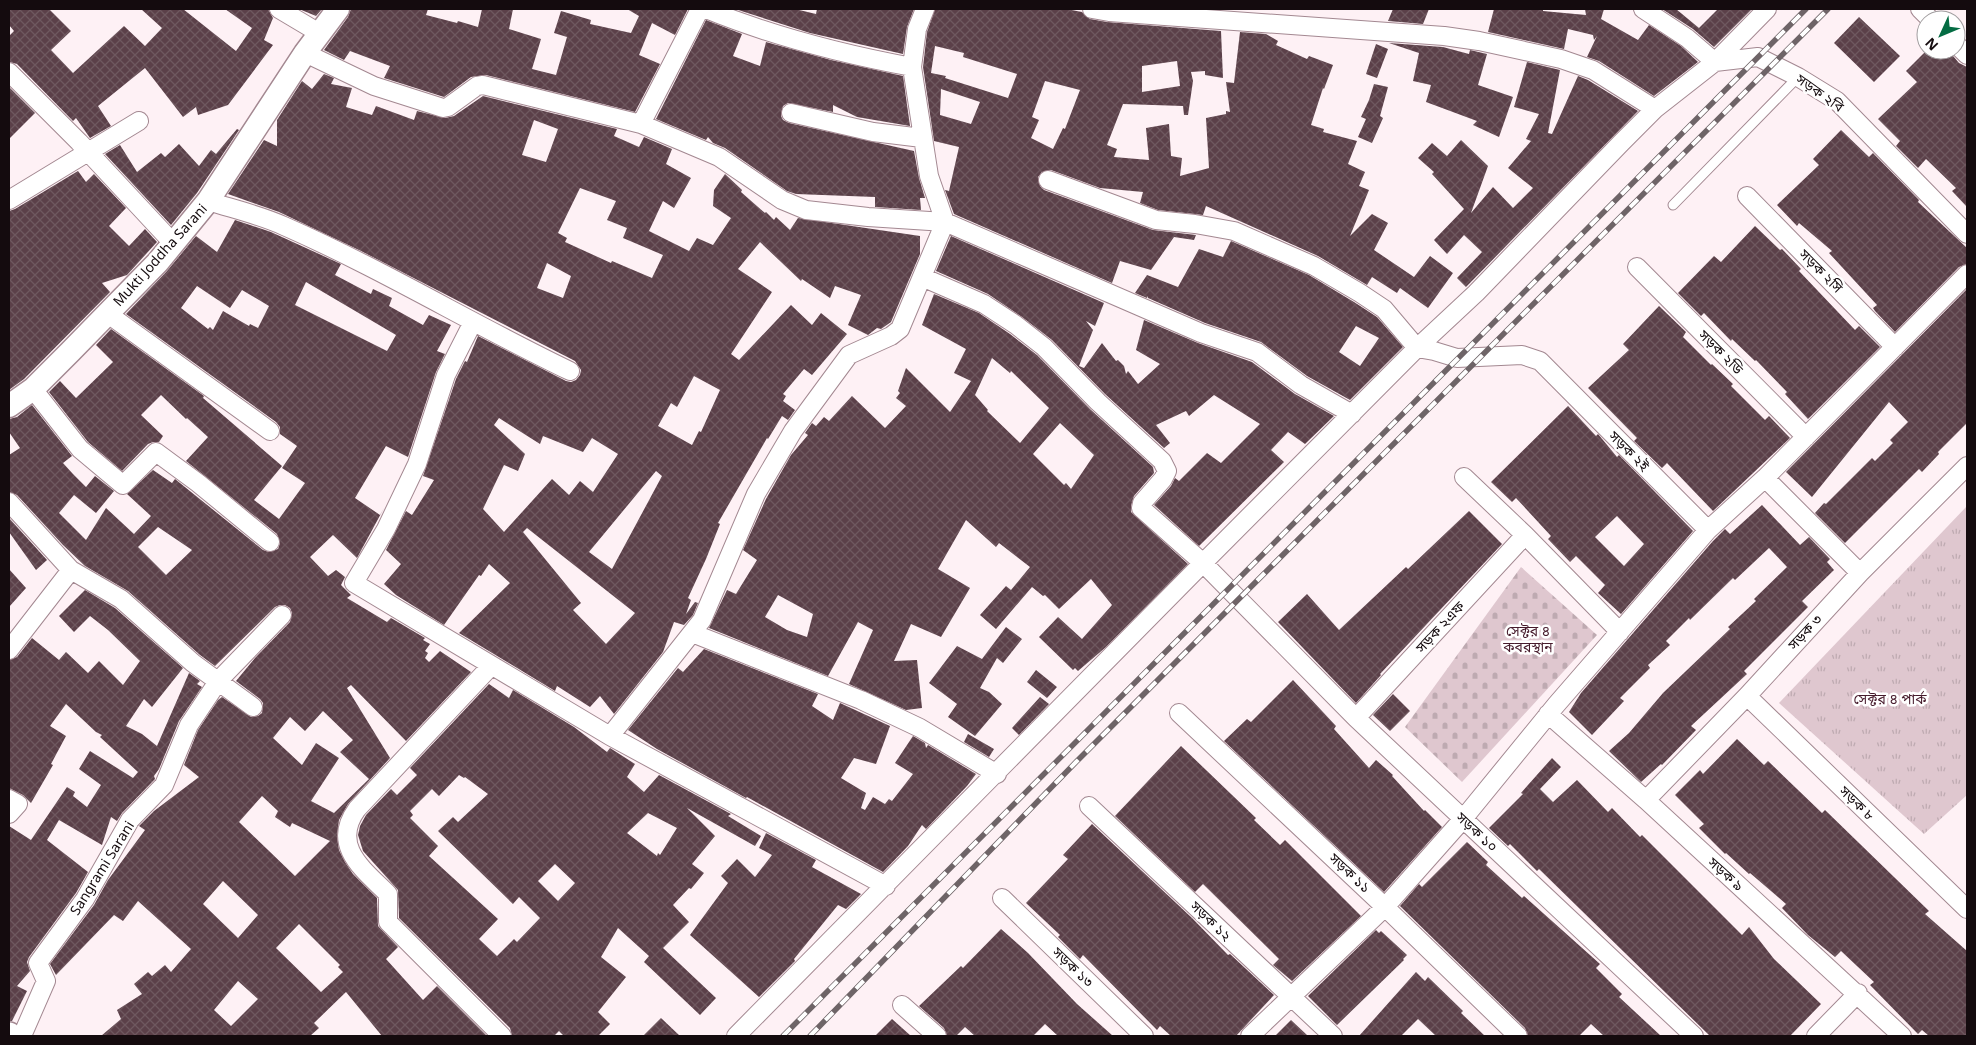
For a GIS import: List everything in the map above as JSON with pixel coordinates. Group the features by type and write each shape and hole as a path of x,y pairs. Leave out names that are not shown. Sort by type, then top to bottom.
{"street":[{"path":"279,9 321,34"},
{"name":"Mukti Joddha Sarani","path":"9,406 33,389 158,262 208,201 305,53 338,9"},
{"path":"641,124 700,9"},
{"path":"706,9 766,32 874,60 912,67"},
{"path":"610,736 702,620 756,494 793,431 849,355 891,336 900,329 945,222 929,176 912,67 917,29 925,9"},
{"path":"1092,9 1109,12 1444,36 1479,41 1561,59 1593,70 1655,109"},
{"path":"1643,9 1687,38 1715,62"},
{"path":"736,1036 1417,348 1476,293 1655,109 1715,62 1766,9"},
{"path":"305,53 374,86 443,108 448,107 477,86 483,85 641,124 718,157 782,200 806,210 868,217 945,222 1201,333 1257,352 1301,385 1352,414"},
{"name":"সড়ক ২বি","path":"1715,62 1758,57 1798,77 1837,101 1967,234"},
{"path":"9,72 173,243"},
{"path":"791,113 873,132 922,138"},
{"path":"9,200 139,121"},
{"path":"1048,180 1156,220 1234,231 1314,266 1360,293 1384,310 1417,348"},
{"name":"সড়ক ২সি","path":"1747,196 1895,347"},
{"path":"208,201 283,225 570,371"},
{"name":"সড়ক ২ডি","path":"1637,267 1806,437"},
{"path":"1250,1036 1385,907 1463,819 1548,714 1708,530 1765,478 1967,274"},
{"name":"সড়ক ১০","path":"922,277 984,304 1016,325 1044,347 1098,402 1162,461 1167,471 1163,479 1142,503 1142,508 1203,563 1356,718 1694,1036"},
{"path":"108,314 270,432"},
{"path":"473,322 446,375 417,464 386,529 354,583 610,736 886,886"},
{"name":"সড়ক ২ই","path":"1417,348 1457,358 1522,355 1540,361 1708,530"},
{"path":"33,389 80,449 123,485 156,452 198,483 270,542"},
{"name":"সড়ক ৩","path":"1646,800 1747,696 1860,573 1967,466"},
{"path":"1464,477 1525,535 1620,632"},
{"path":"1765,478 1860,573"},
{"path":"9,502 72,570 121,600 193,663 219,680 253,707"},
{"name":"সড়ক ২এফ","path":"1356,718 1525,535"},
{"path":"9,650 72,570"},
{"name":"Sangrami Sarani","path":"22,1036 46,981 38,964 85,899 130,820 164,785 190,725 219,680 282,615"},
{"path":"692,634 860,700 920,728 997,774"},
{"path":"491,666 357,809 349,823 347,844 356,862 388,894 388,922 502,1036"},
{"name":"সড়ক ৮","path":"1747,696 1967,909"},
{"name":"সড়ক ১১","path":"1180,713 1518,1036"},
{"name":"সড়ক ৯","path":"1548,714 1646,800 1902,1036"},
{"path":"9,799 18,804 9,814"},
{"name":"সড়ক ১২","path":"1089,806 1333,1036"},
{"name":"সড়ক ১৩","path":"1002,898 1144,1036"},
{"path":"1816,1036 1858,994"},
{"path":"902,1005 936,1036"}],"lane":[{"path":"1673,205 1798,77"}],"green space":[{"name":"সেক্টর ৪ পার্ক","path":"1967,506 1967,795 1924,834 1779,703"},
{"name":"সেক্টর ৪ কবরস্থান","path":"1521,567 1597,635 1462,782 1405,727"}],"building":[{"path":"9,9 49,9 71,31 51,50 73,73 124,26 145,46 162,28 141,9 183,9 236,51 252,28 225,9 268,9 273,18 264,40 273,45 228,105 198,115 196,107 183,117 145,68 98,106 111,126 90,138 76,118 73,121 17,64 9,62 9,36 14,31 9,25"},
{"path":"299,9 322,9 316,16"},
{"path":"351,9 428,9 426,15 478,27 482,9 513,9 509,29 541,39 532,69 556,75 567,37 554,33 561,11 591,20 590,24 631,33 639,16 627,9 688,9 675,35 652,23 639,55 660,64 635,112 486,75 471,77 444,97 384,78 390,66 350,51 344,60 324,50 348,17"},
{"path":"735,9 795,9 816,14 817,9 914,9 907,27 903,54 810,33"},
{"path":"935,9 1066,9 1082,12 1090,19 1107,22 1221,31 1223,78 1205,75 1205,71 1191,72 1193,81 1188,115 1184,115 1183,106 1123,104 1107,145 1117,149 1114,157 1149,160 1146,128 1169,124 1171,156 1182,158 1180,176 1209,168 1206,118 1226,114 1226,111 1230,112 1226,82 1234,83 1240,32 1266,34 1278,41 1276,45 1307,59 1309,56 1333,65 1311,125 1324,129 1323,132 1357,141 1348,164 1365,172 1359,186 1369,190 1350,236 1372,214 1388,223 1374,250 1414,277 1430,256 1453,273 1428,308 1400,288 1397,293 1372,277 1367,285 1318,256 1206,206 1203,215 1158,210 1140,203 1143,192 1100,188 1051,170 1042,172 1038,177 1040,186 1044,190 1153,230 1196,235 1194,240 1174,237 1151,270 1120,261 1112,283 954,214 945,190 949,191 959,147 934,141 923,67 927,32","holes":["935,46 964,53 963,57 1017,74 1008,98 945,78 946,76 931,73","1177,61 1180,86 1142,92 1142,66","1045,81 1080,90 1065,129 1063,128 1053,149 1031,138 1039,120 1032,117","941,89 980,102 971,124 940,115"]},
{"path":"1393,9 1429,9 1423,24 1388,21"},
{"path":"1494,9 1543,9 1543,11 1586,15 1585,9 1604,9 1601,19 1638,40 1649,25 1681,46 1698,62 1654,96 1599,61 1587,57 1597,36 1594,40 1593,35 1568,29 1564,49 1488,32"},
{"path":"1662,9 1676,9 1699,28 1718,9 1752,9 1714,47 1693,29"},
{"path":"1859,17 1900,56 1874,82 1834,43"},
{"path":"706,20 742,34 733,56 760,66 766,42 831,60 903,76 910,126 857,117 833,105 833,112 788,103 783,106 781,116 783,120 789,123 914,151 925,198 920,198 921,210 875,207 875,197 796,194 787,191 725,148 713,143 708,137 706,140 656,119"},
{"path":"1389,43 1443,47 1469,54 1470,50 1487,54 1478,85 1513,97 1499,137 1473,125 1477,121 1426,102 1431,85 1413,81 1419,53"},
{"path":"1376,44 1388,49 1377,78 1366,74"},
{"path":"1917,60 1956,60 1967,67 1967,207 1952,191 1956,188 1926,159 1918,168 1896,146 1900,141 1878,119 1917,82 1906,71"},
{"path":"1527,62 1560,70 1548,133 1552,134 1578,76 1588,80 1638,111 1466,287 1457,278 1482,252 1464,235 1447,254 1434,240 1464,209 1432,174 1434,172 1418,158 1432,143 1447,156 1461,140 1488,166 1471,213 1493,187 1513,208 1533,188 1508,168 1531,141 1526,139 1539,114 1514,107"},
{"path":"324,74 334,78 331,84 352,88 346,107 372,115 376,106 414,120 417,111 445,118 454,116 483,96 617,129 614,136 639,147 644,137 672,149 666,164 691,178 674,208 663,201 649,231 689,251 697,238 713,245 731,218 713,206 714,190 725,174 742,190 741,192 765,213 774,220 776,217 790,230 798,218 920,236 920,254 891,322 881,329 877,328 868,335 848,325 861,295 835,286 830,298 802,279 801,281 760,242 738,269 772,292 731,354 739,360 791,305 812,325 821,313 847,334 812,375 804,369 783,394 786,396 783,401 795,410 788,420 782,416 767,438 718,523 720,524 706,559 688,598 691,600 686,614 695,602 698,603 693,615 684,625 674,622 663,652 614,714 600,696 590,707 557,686 555,691 459,633 510,583 489,564 481,576 479,575 444,625 396,595 384,584 401,564 386,550 406,511 412,515 434,480 423,476 456,379 465,361 467,362 478,336 566,381 576,380 581,370 575,361 361,251 279,212 228,194 264,140 277,146 277,120 302,81 312,89","holes":["534,120 558,129 546,162 522,155","580,188 616,201 607,220 627,228 623,238 663,255 652,278 612,261 611,263 565,242 567,238 558,233","547,263 571,276 563,298 537,288","694,376 720,390 701,432 699,431 692,445 658,426 671,403 677,407","499,418 540,444 543,436 583,452 592,438 618,454 593,492 580,481 569,495 552,479 504,532 483,509 504,465 518,471 525,454 494,425","656,471 662,476 612,569 589,552","527,528 635,613 606,644 573,610 581,603 523,532"]},
{"path":"1374,84 1388,87 1380,116 1383,118 1372,143 1358,137 1366,119 1361,117"},
{"path":"9,87 35,113 9,139"},
{"path":"237,129 239,130 197,193 171,225 105,154 120,145 137,172 161,153 165,157 179,144 199,166 211,150 216,154"},
{"path":"1841,130 1869,157 1873,153 1919,200 1918,202 1967,248 1967,264 1959,267 1895,332 1873,308 1877,305 1829,253 1832,251 1799,223 1797,226 1777,205 1819,165 1813,159"},
{"path":"78,171 86,182 94,174 126,208 109,226 129,246 145,229 157,242 127,275 102,283 110,292 24,379 9,390 9,211"},
{"path":"235,220 271,232 341,264 335,275 371,294 373,289 392,298 389,306 423,325 429,315 451,325 437,351 445,354 436,372 408,457 386,446 355,498 380,515 384,508 357,558 333,535 310,557 328,576 336,570 345,577 341,585 351,595 347,598 387,622 391,618 425,638 423,640 430,644 425,651 428,653 425,658 429,662 440,651 471,672 406,741 351,685 347,688 390,758 348,804 339,820 337,836 339,850 345,862 353,874 377,898 378,926 398,947 386,959 423,1000 437,986 487,1036 382,1036 346,992 314,1023 319,1028 310,1036 101,1036 121,1019 117,1010 142,994 134,984 148,972 152,976 165,965 171,972 191,949 138,901 123,921 114,915 56,975 50,964 94,905 108,880 145,830 139,826 154,811 199,777 184,765 198,730 218,700 222,697 251,717 262,713 263,703 260,699 236,681 255,658 290,622 292,613 290,608 285,605 275,607 215,666 128,591 85,566 17,495 9,492 9,455 20,448 9,432 9,419 17,417 32,405 72,456 63,463 73,474 86,487 95,476 114,491 96,513 74,495 59,513 86,540 106,508 134,534 151,516 127,494 153,470 172,483 175,479 263,550 269,552 278,549 280,543 277,534 186,461 208,437 161,395 141,415 163,436 159,442 148,444 122,471 88,442 49,392 60,381 76,398 113,362 96,345 111,329 204,396 203,398 282,466 254,500 279,519 305,483 282,468 297,446 280,434 280,427 276,422 126,314 167,271 196,236 217,252","holes":["306,282 396,335 387,351 295,305","197,286 230,308 242,290 269,306 258,328 250,324 249,326 223,311 213,330 210,327 208,329 181,308","158,527 192,550 166,575 138,547","323,711 353,740 340,752 369,779 334,813 311,801 339,758 316,743 302,765 273,738 290,717 305,731","262,796 278,811 275,817 290,827 292,823 330,841 295,876 239,822","223,881 258,915 238,938 203,904","299,924 340,965 338,967 343,972 321,992 276,948","238,981 258,999 231,1026 214,1010"]},
{"path":"1755,226 1780,250 1782,249 1801,269 1799,271 1855,330 1859,326 1880,347 1808,419 1785,394 1787,392 1756,360 1732,339 1731,341 1704,313 1701,316 1678,293 1714,256 1721,262"},
{"path":"951,236 1104,303 1095,326 1086,321 1093,330 1079,366 1084,368 1102,343 1116,361 1118,360 1124,366 1126,374 1128,371 1138,384 1160,364 1136,350 1144,320 1198,343 1252,362 1295,394 1334,416 1305,444 1288,432 1271,450 1284,462 1199,546 1154,505 1171,486 1175,478 1179,481 1207,453 1221,463 1260,424 1214,395 1189,416 1186,411 1156,425 1170,443 1164,448 1105,394 1052,340 988,294 936,271"},
{"path":"1231,241 1309,275 1377,317 1403,347 1350,400 1307,376 1261,342 1205,323 1148,298 1148,296 1147,298 1135,293 1147,275 1178,287 1199,249 1223,257","holes":["1356,326 1379,338 1360,366 1339,352"]},
{"path":"1967,289 1967,423 1938,452 1939,454 1922,472 1919,469 1845,543 1815,513 1872,458 1875,461 1893,443 1890,440 1908,422 1889,402 1812,497 1786,472"},
{"path":"934,294 979,313 1037,355 1090,409 1153,467 1154,473 1134,496 1131,512 1188,564 1106,647 1078,671 1075,668 1073,670 1039,637 1058,617 1082,639 1112,605 1091,579 1059,609 1045,595 1043,596 1032,587 996,629 980,615 1006,586 1011,590 1030,567 999,543 996,547 966,520 938,569 970,588 941,637 911,624 894,661 917,660 922,708 906,710 849,684 873,630 858,622 828,676 709,628 727,590 736,594 757,560 743,550 766,499 791,455 808,435 805,433 812,423 816,426 824,417 829,421 852,396 885,428 906,406 896,398 900,393 898,391 906,368 950,412 971,381 954,373 966,349 922,325","holes":["992,358 1010,373 1011,371 1049,408 1020,443 987,411 975,395","1060,423 1094,455 1071,489 1066,483 1064,485 1033,454","778,595 813,614 807,637 787,630 765,617"]},
{"path":"1659,306 1686,332 1683,337 1733,384 1731,386 1765,420 1769,416 1790,438 1713,511 1667,463 1662,468 1634,441 1637,438 1588,388 1629,350 1623,344"},
{"path":"1568,406 1693,531 1621,614 1598,593 1605,585 1576,556 1570,562 1548,539 1551,536 1516,498 1512,502 1491,482","holes":["1617,516 1644,544 1624,566 1595,537"]},
{"path":"1762,505 1800,545 1809,537 1830,559 1827,562 1834,570 1802,601 1808,607 1744,671 1747,674 1691,726 1696,730 1662,765 1641,782 1609,751 1629,733 1663,693 1730,629 1728,627 1756,601 1754,599 1787,567 1769,548 1735,580 1733,578 1666,641 1670,645 1648,665 1650,668 1620,698 1624,701 1592,735 1569,712 1581,693 1713,541 1725,529 1730,534"},
{"path":"1469,511 1502,544 1380,674 1356,703 1278,622 1307,594 1339,630 1406,567 1408,569"},
{"path":"9,518 47,560 36,570 9,532"},
{"path":"9,569 26,588 9,607"},
{"path":"85,590 115,608 183,668 152,707 144,699 126,726 142,734 157,746 189,673 200,681 197,684 202,687 179,721 159,769 154,776 155,779 122,813 117,821 111,817 102,845 59,820 47,840 88,872 76,893 29,957 27,962 30,971 17,986 27,991 12,1021 9,1021 9,826 31,840 67,787 75,792 73,796 87,807 101,785 79,769 90,751 133,778 138,772 100,737 102,735 96,732 66,704 50,726 66,736 51,764 53,765 31,803 23,795 9,788 9,660 17,657 32,638 59,660 66,652 88,673 99,661 123,685 140,661 108,630 90,616 74,632 59,616"},
{"path":"1006,627 1022,639 1003,663 997,658 980,688 989,692 1002,704 975,736 948,717 957,704 929,683 957,646 982,659"},
{"path":"704,649 818,694 812,706 833,720 840,703 890,726 876,764 854,758 841,778 866,793 861,808 865,810 873,797 885,804 889,799 892,801 913,774 895,763 913,736 925,743 926,748 928,745 976,774 926,829 922,825 908,846 883,872 657,749 628,730 678,668 683,672"},
{"path":"1036,670 1057,687 1047,698 1027,682"},
{"path":"1293,680 1336,726 1334,729 1369,768 1376,760 1393,775 1424,811 1442,827 1384,892 1224,741 1247,719 1251,722"},
{"path":"489,684 509,698 513,690 574,727 607,752 610,748 635,764 627,777 644,792 659,775 731,814 728,816 761,836 755,846 687,808 715,836 692,864 704,873 691,889 689,888 673,905 689,922 663,948 716,998 700,1015 644,962 649,956 618,928 601,957 626,977 598,1012 610,1024 598,1036 564,1036 559,1031 554,1036 512,1036 510,1028 399,918 398,890 363,851 358,835 366,815 391,789 397,795 417,775 410,768","holes":["459,775 465,777 488,794 458,822 453,817 438,831 513,904 519,897 540,918 517,942 514,939 497,956 479,939 498,919 429,856 438,846 410,818 413,815 410,811 432,789 439,796","648,813 677,828 660,855 658,853 657,856 627,833","555,864 575,883 558,901 538,881"]},
{"path":"1393,694 1410,711 1390,731 1373,715"},
{"path":"1040,697 1049,704 1019,735 1012,728"},
{"path":"968,734 994,749 989,757 964,742"},
{"path":"1737,739 1764,765 1768,761 1822,813 1825,810 1929,911 1925,914 1967,951 1967,1036 1929,1036 1922,1030 1918,1034 1870,985 1874,982 1841,951 1835,957 1808,935 1782,908 1786,904 1725,854 1699,828 1704,824 1675,795 1700,770 1703,774"},
{"path":"1181,746 1256,818 1254,820 1280,845 1285,840 1361,916 1292,981 1273,965 1279,959 1203,884 1195,892 1115,816"},
{"path":"1552,758 1561,767 1540,789 1553,802 1577,780 1608,812 1612,808 1640,837 1642,835 1742,935 1749,927 1774,959 1821,1004 1790,1036 1710,1036 1539,869 1537,871 1510,844 1508,846 1489,828 1523,794 1521,793"},
{"path":"1092,824 1192,918 1228,955 1230,954 1274,995 1236,1036 1171,1036 1160,1026 1157,1030 1083,955 1080,959 1058,937 1060,935 1026,903 1068,859 1063,855"},
{"path":"766,833 816,860 812,867 861,894 846,909 838,905 794,959 795,961 759,997 690,935 728,883 721,876 737,859 755,877 772,855 759,848"},
{"path":"1467,842 1488,862 1486,865 1522,898 1524,896 1600,964 1596,968 1622,994 1619,997 1661,1036 1604,1036 1591,1024 1579,1036 1528,1036 1525,1028 1400,906 1419,884 1422,887"},
{"path":"1001,929 1028,953 1077,1004 1113,1036 1058,1036 1045,1024 1033,1036 975,1036 965,1027 956,1036 947,1036 944,1028 919,1006 961,966 963,968"},
{"path":"1376,930 1379,933 1381,931 1407,955 1337,1025 1308,996"},
{"path":"1416,972 1425,981 1428,977 1463,1011 1461,1013 1485,1036 1436,1036 1418,1019 1401,1036 1359,1036"},
{"path":"661,1018 680,1036 643,1036"},
{"path":"892,1019 911,1036 875,1036"},
{"path":"1291,1020 1308,1036 1275,1036"}],"railway":[{"path":"783,1036 1806,9"},
{"path":"810,1036 1076,762 1828,9"}]}
